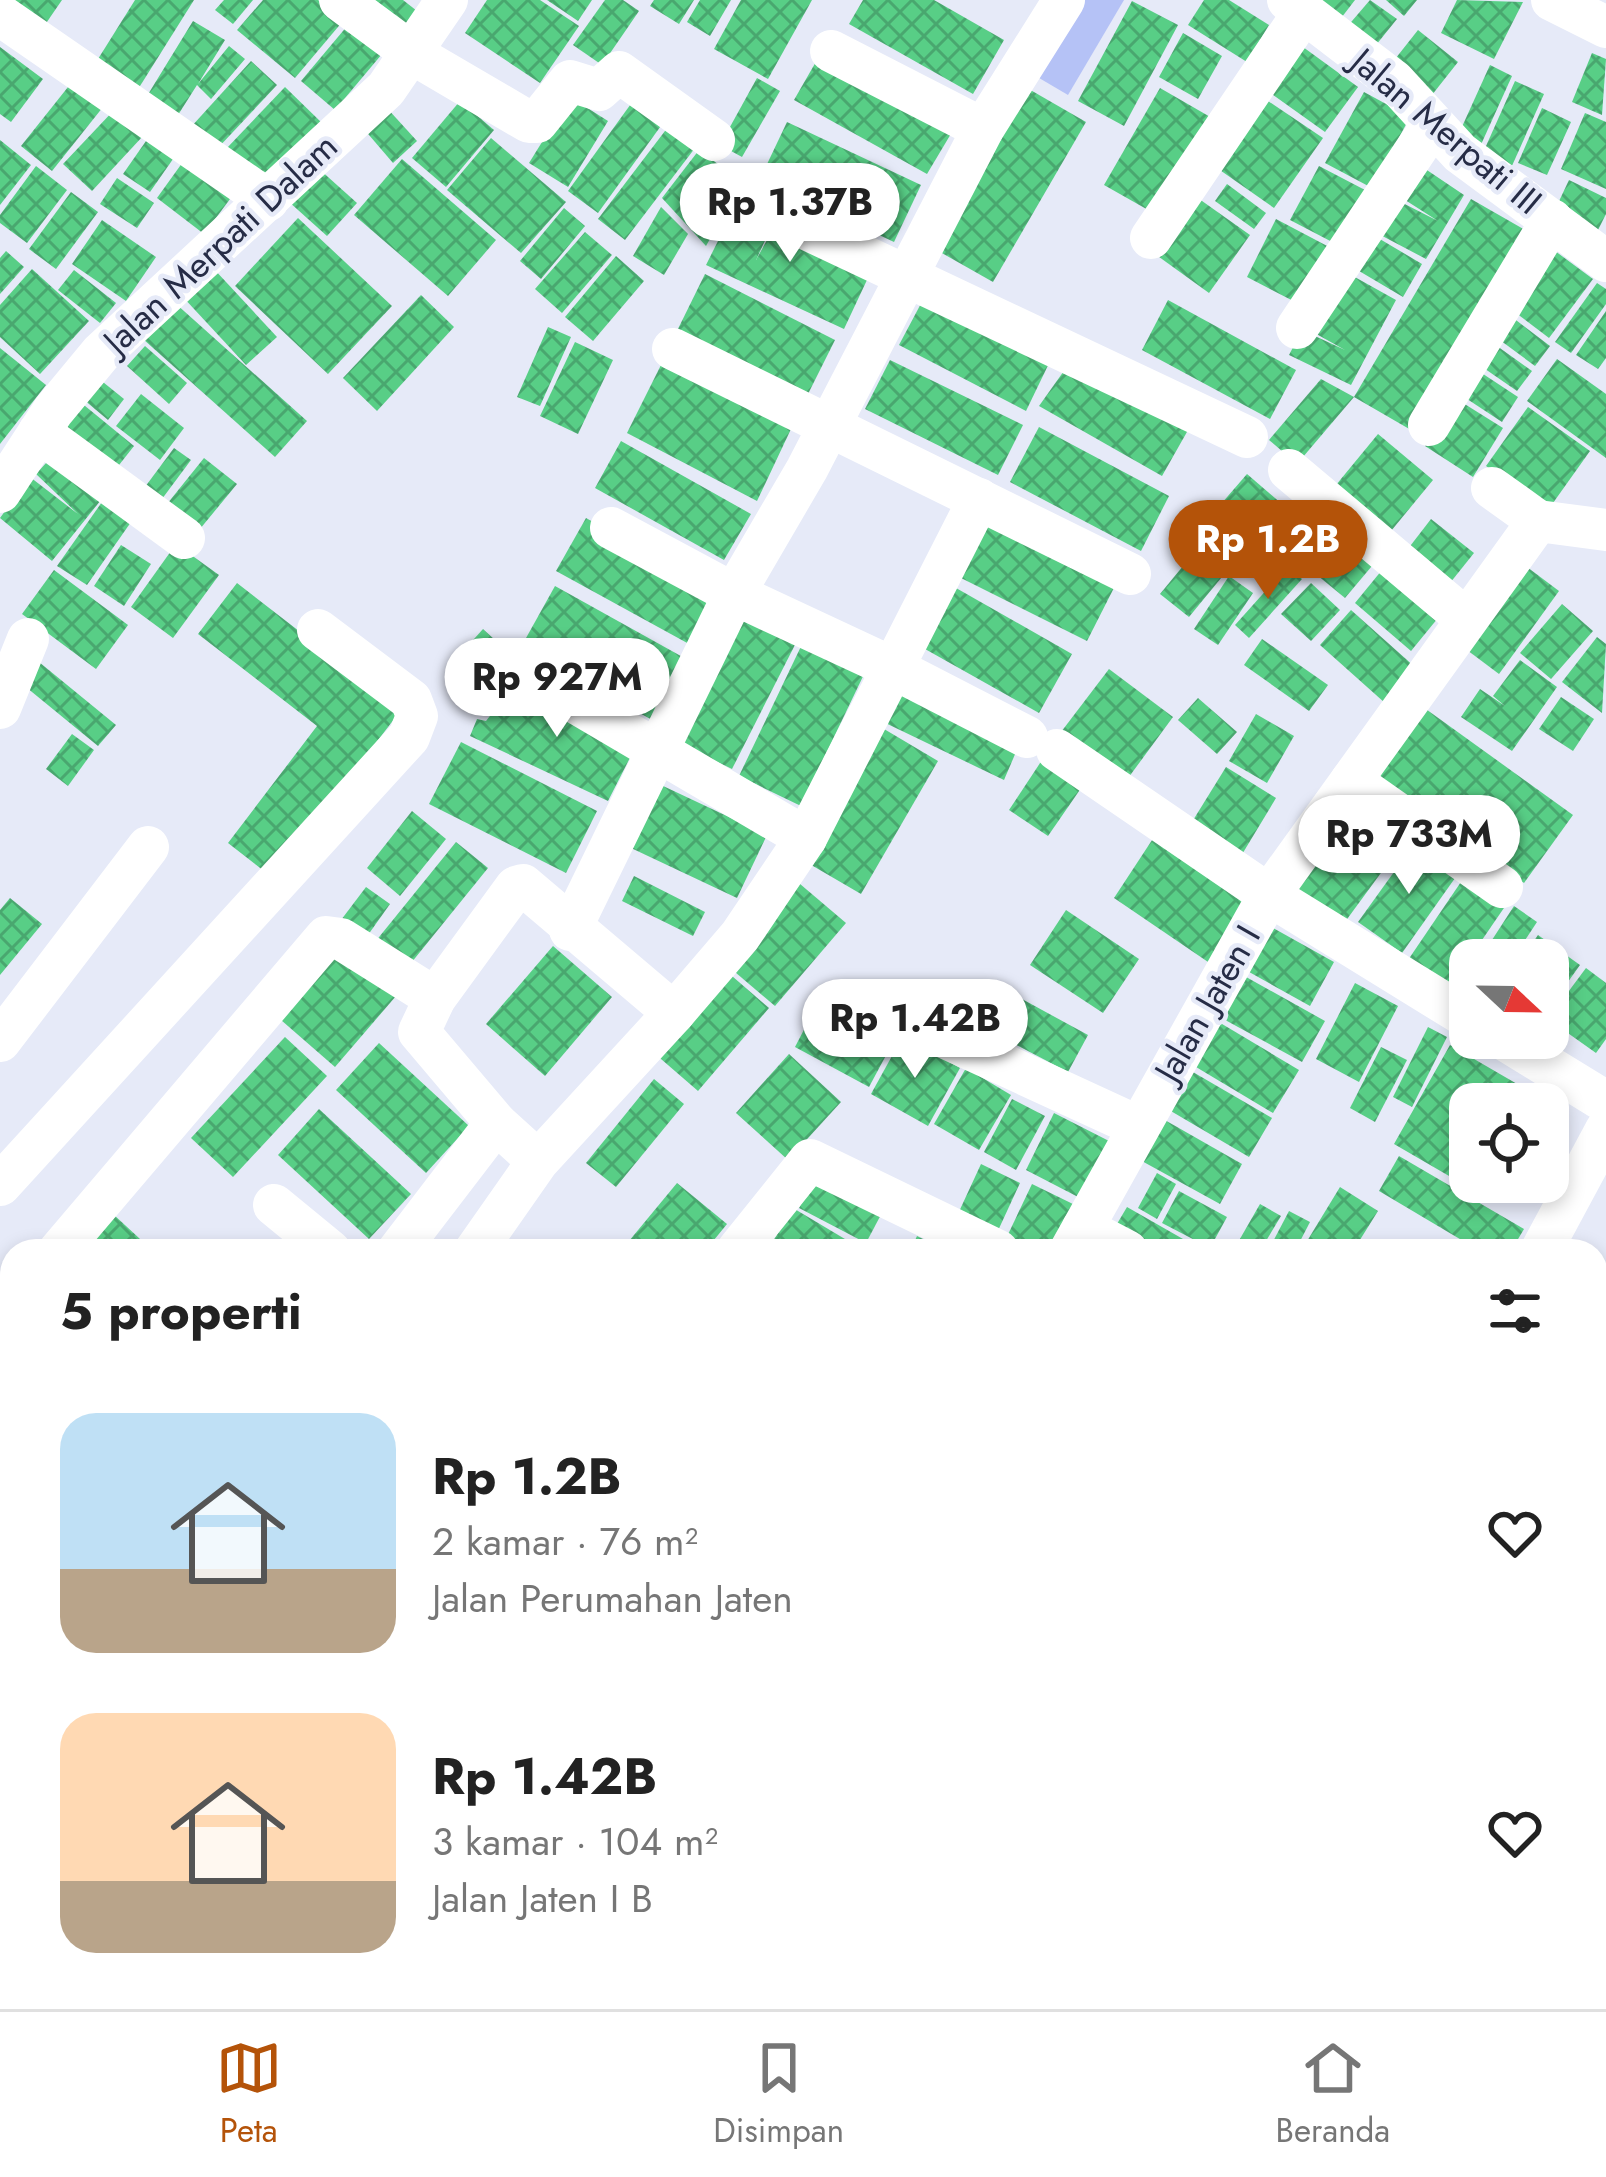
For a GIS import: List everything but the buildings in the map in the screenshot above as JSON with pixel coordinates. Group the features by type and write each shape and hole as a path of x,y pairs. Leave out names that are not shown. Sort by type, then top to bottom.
{"street":[{"path":"340,0 412,54 533,124 570,81 599,90 622,73 714,140"},
{"name":"Jalan Merpati Dalam","path":"14,459 100,353 386,89 447,0"},
{"path":"570,930 734,594 909,277 983,129 1064,0"},
{"path":"1552,0 1606,27"},
{"path":"1151,238 1296,6"},
{"name":"Jalan Merpati III","path":"1296,6 1394,81 1460,153 1605,256"},
{"path":"0,16 268,200"},
{"path":"831,51 983,129"},
{"path":"1297,328 1433,124"},
{"path":"745,200 1247,437"},
{"path":"1429,425 1552,220"},
{"path":"674,349 1130,574"},
{"path":"14,459 184,538"},
{"path":"1289,470 1466,619"},
{"path":"1492,488 1538,521 1606,530"},
{"path":"483,1239 538,1161 740,936 806,838 979,499"},
{"name":"Jalan Jaten I","path":"1077,1239 1269,895 1538,521"},
{"path":"611,529 1042,743 1269,895 1449,1005"},
{"path":"0,1185 409,737 417,716 411,700 318,630"},
{"path":"0,708 28,639"},
{"path":"537,680 806,838"},
{"path":"1351,781 1502,887"},
{"path":"0,1041 148,847"},
{"path":"538,1161 496,1123 419,1033 436,998 516,886 529,888 570,930 674,1013"},
{"path":"69,1239 326,937 341,939 436,998"},
{"path":"885,1010 1137,1126"},
{"path":"1536,1059 1606,1102"},
{"path":"407,1239 496,1123"},
{"path":"1547,1239 1606,1130"},
{"path":"747,1239 810,1160 973,1239"},
{"path":"274,1205 315,1239"}],"shaded area":[{"path":"1078,0 1124,0 1068,95 1034,75"}]}
